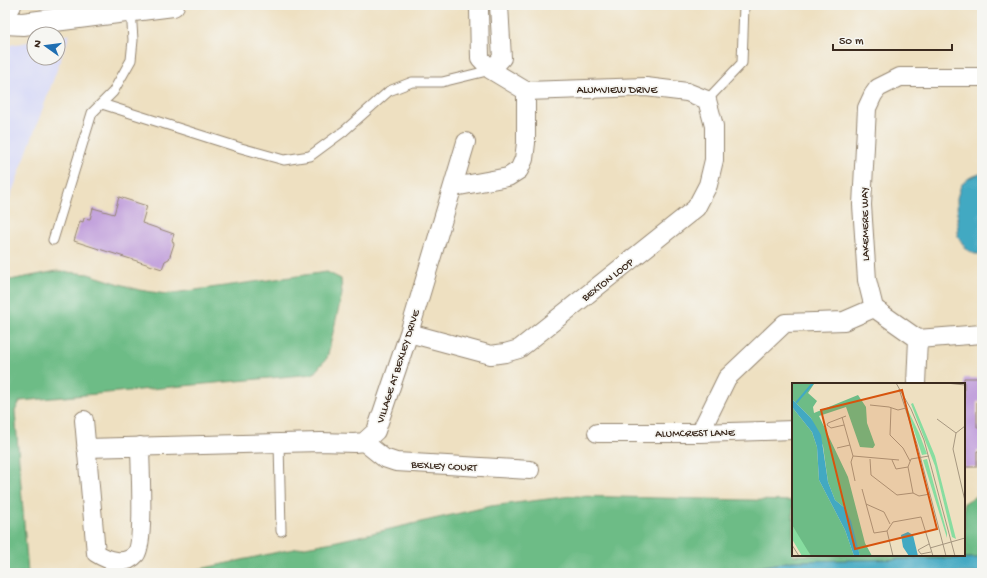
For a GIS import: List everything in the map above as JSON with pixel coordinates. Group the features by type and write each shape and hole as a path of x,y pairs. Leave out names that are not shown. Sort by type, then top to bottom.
{"main road":[{"path":"5,8 10,5"},
{"path":"5,23 23,24 173,5"}],"street":[{"path":"454,186 508,177 519,170 524,159 526,144 526,91 491,70 480,58 480,5"},
{"path":"491,70 502,58 499,5"},
{"name":"LAKEMERE WAY","path":"874,308 867,280 862,205 867,108 873,95 878,88 900,77 982,76"},
{"name":"ALUMVIEW DRIVE","path":"526,91 646,87 687,92 706,100"},
{"name":"BEXTON LOOP","path":"409,333 491,355 519,349 696,208 708,185 714,160 714,126 706,100"},
{"name":"VILLAGE AT BEXLEY DRIVE","path":"364,442 376,431 409,333 466,142"},
{"path":"700,433 727,378 785,323 844,321 874,308 918,339 982,334"},
{"path":"916,383 918,339"},
{"path":"84,420 96,553 114,562 129,560 136,554 140,539 140,446"},
{"name":"ALUMCREST LANE","path":"597,433 700,433 792,430"},
{"path":"86,448 321,442 354,444 364,442"},
{"name":"BEXLEY COURT","path":"364,442 384,458 396,462 530,470"}],"lane":[{"path":"706,100 742,63 744,5"},
{"path":"53,240 92,113 113,92 131,60 133,40 132,9"},
{"path":"102,104 253,152 284,160 310,156 344,131 389,91 412,82 442,82 491,70"},
{"path":"279,443 280,531"}],"shaded area":[{"path":"70,34 66,45 66,35"},
{"path":"26,42 26,66 58,66 10,198 5,196 5,46"}],"green space":[{"path":"57,271 88,274 139,290 166,294 327,272 341,279 342,294 327,358 313,374 20,401 15,411 28,573 5,573 5,281"},
{"path":"982,493 982,558 792,561 726,573 182,573 283,551 333,542 491,506 572,496 792,501 792,556 965,556 965,502"}],"water":[{"path":"982,173 982,254 975,254 967,250 958,237 957,198 961,185 969,178"},
{"path":"982,558 982,573 727,573 792,561"}],"building":[{"path":"119,197 147,206 142,223 174,234 172,240 174,244 169,259 165,261 162,269 74,241 80,221 83,222 84,218 90,219 93,208 114,214"},
{"path":"964,378 982,378 982,401 977,402 977,427 982,427 982,451 977,451 977,467 965,467"}]}
